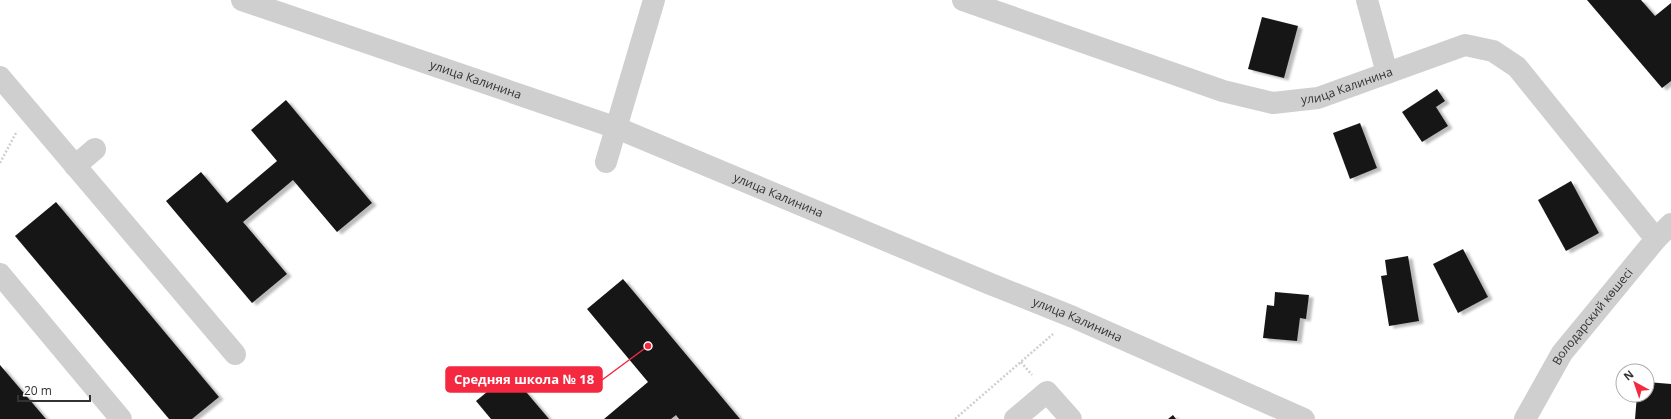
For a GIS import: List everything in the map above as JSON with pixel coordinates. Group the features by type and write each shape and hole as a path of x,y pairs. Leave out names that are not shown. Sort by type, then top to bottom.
{"street":[{"name":"улица Калинина","path":"242,0 617,128 973,277 1073,317 1304,419"},
{"path":"606,162 654,0"},
{"name":"улица Калинина","path":"963,0 1223,91 1273,102 1318,98 1465,45 1493,51 1517,67 1656,239"},
{"path":"1367,0 1387,73"},
{"path":"0,77 235,354"},
{"path":"75,166 95,149"},
{"name":"Володарский көшесі","path":"1525,419 1562,353 1656,239 1671,224"},
{"path":"0,274 122,419"},
{"path":"1015,419 1047,392 1071,419"}],"path":[{"path":"0,163 28,110"},
{"path":"955,419 1073,317"}],"building":[{"path":"1587,0 1641,0 1655,16 1671,3 1671,81 1662,88"},
{"path":"1262,17 1298,26 1284,78 1248,69"},
{"path":"1437,89 1445,101 1436,107 1448,126 1422,142 1402,112"},
{"path":"286,100 372,203 337,232 293,180 243,222 287,274 252,303 166,201 201,172 227,203 277,161 251,130"},
{"path":"1360,123 1377,168 1350,179 1333,133"},
{"path":"1571,181 1599,233 1566,251 1538,200"},
{"path":"56,202 219,397 192,419 169,419 15,236"},
{"path":"1463,249 1488,297 1458,313 1433,264"},
{"path":"1408,256 1419,321 1389,326 1381,276 1387,275 1385,260"},
{"path":"623,279 740,419 679,419 676,415 671,419 604,419 648,382 587,309"},
{"path":"1275,292 1309,295 1306,319 1300,318 1297,341 1263,338 1267,305 1274,306"},
{"path":"0,365 46,419 0,419"},
{"path":"510,373 549,419 491,419 476,401"},
{"path":"1655,383 1671,384 1671,419 1635,419 1636,403 1655,403"},
{"path":"1173,415 1176,419 1168,419"}],"place":[{"name":"Средняя школа № 18","path":"648,346"}]}
